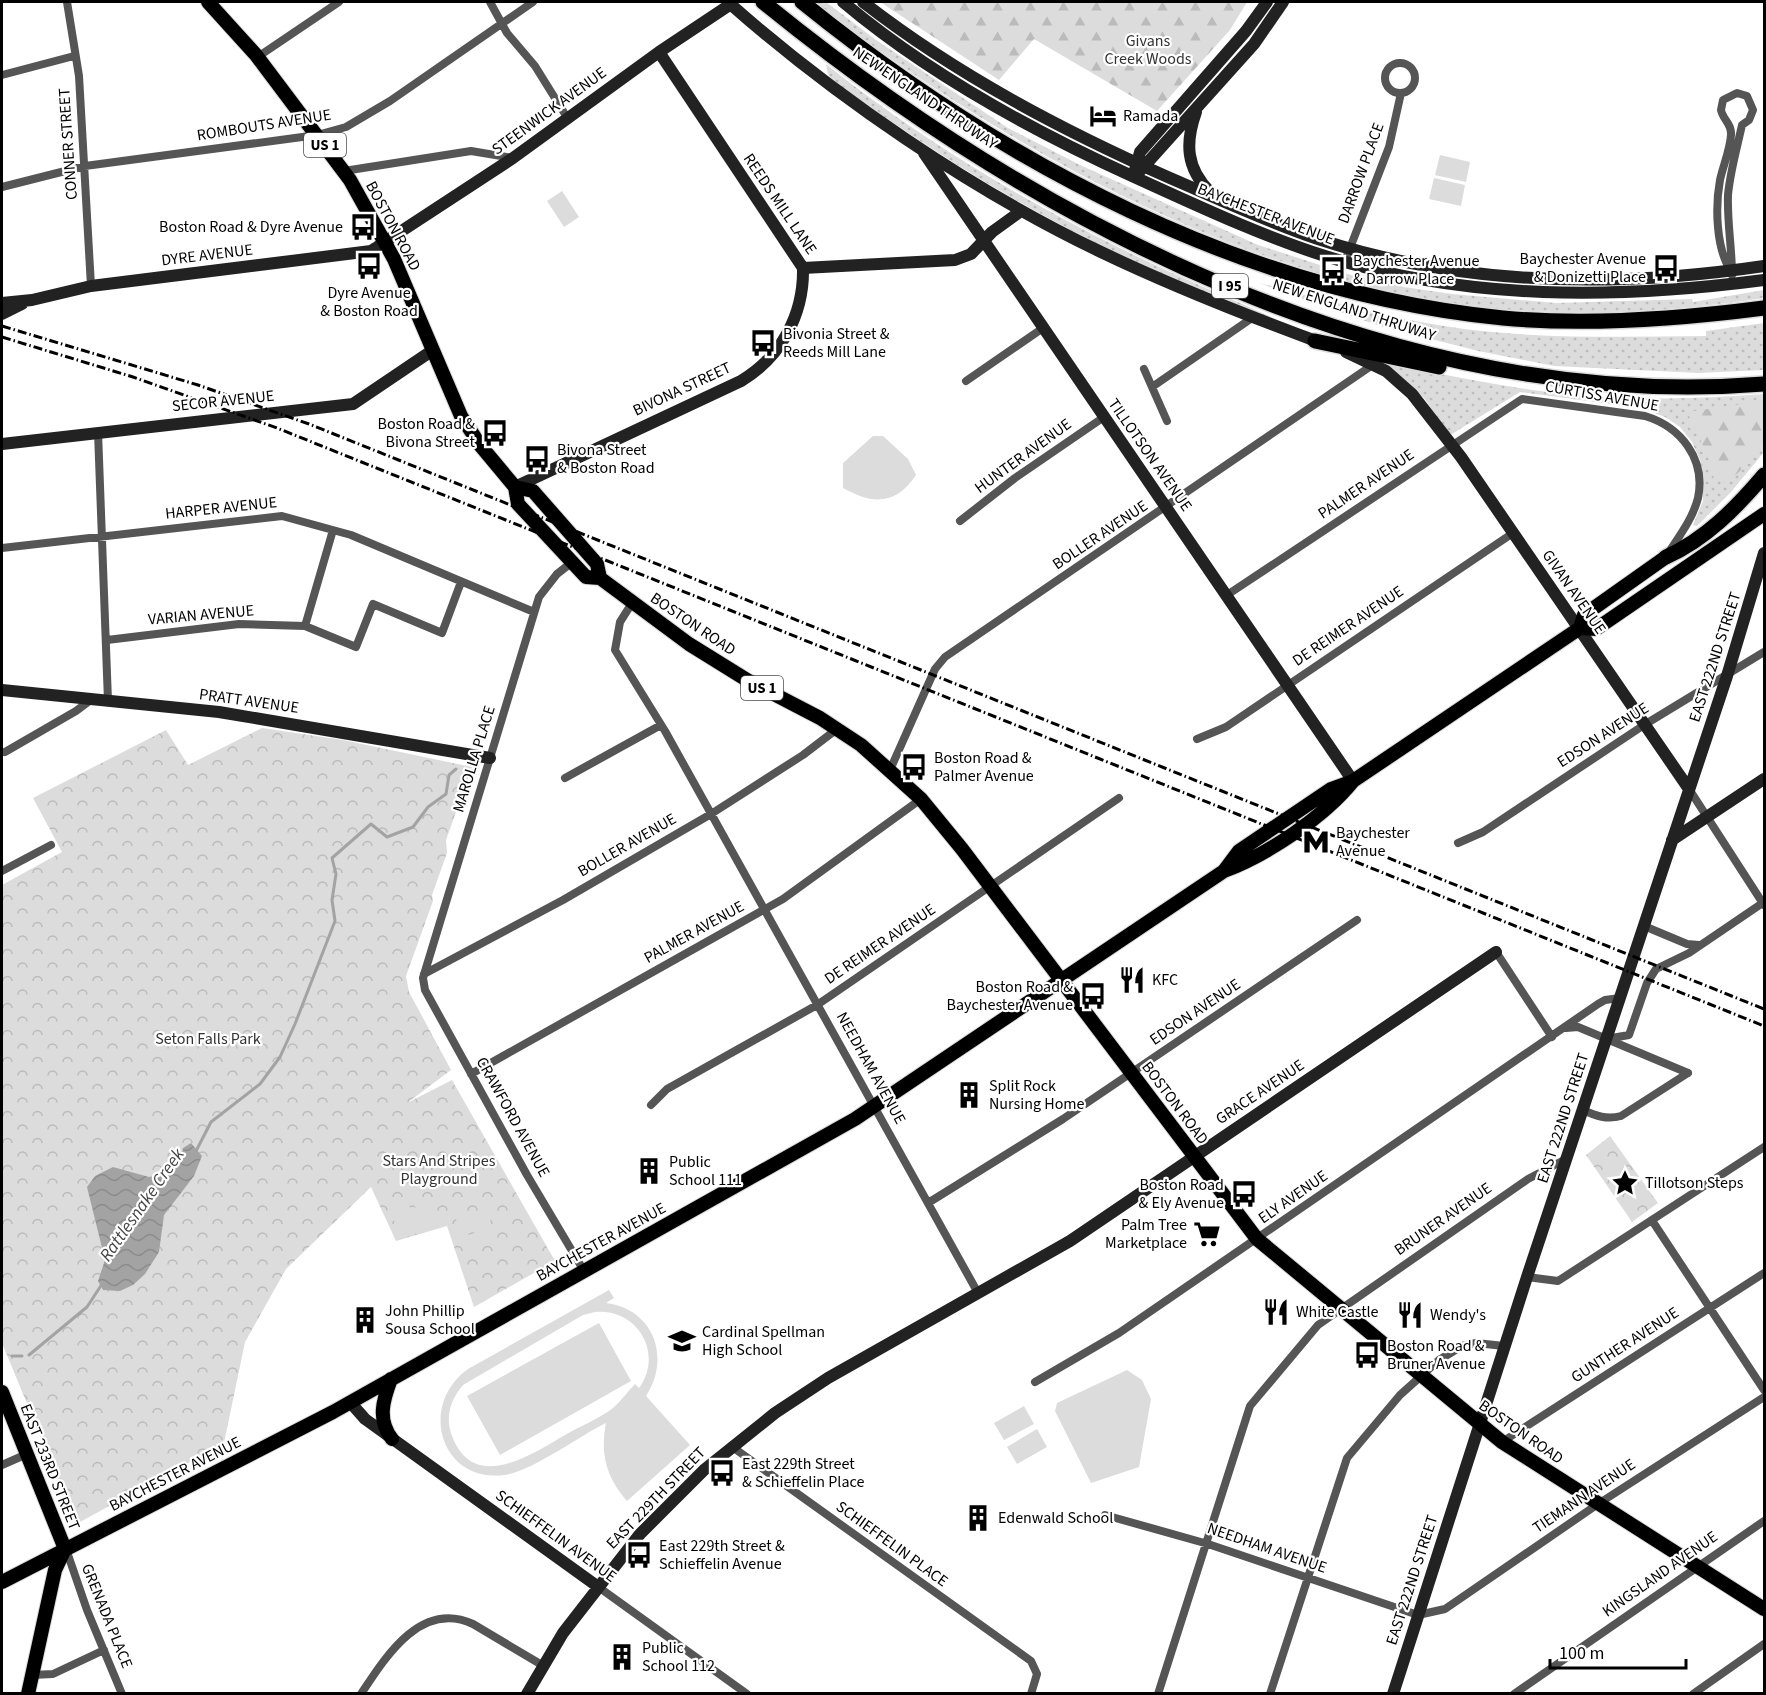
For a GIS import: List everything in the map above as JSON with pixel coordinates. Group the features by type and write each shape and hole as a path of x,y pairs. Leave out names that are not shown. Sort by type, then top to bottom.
{"highway":[{"name":"NEW ENGLAND THRUWAY","path":"763,2 855,74 966,149 1052,200 1163,256 1262,299 1373,338 1452,360 1551,377 1651,386 1764,384"},
{"name":"NEW ENGLAND THRUWAY","path":"802,2 923,92 1050,168 1189,235 1308,279 1423,307 1522,319 1656,319 1764,308"},
{"path":"1315,341 1511,380 1551,377"},
{"path":"1666,557 1690,546 1704,535 1738,505 1764,475"}],"main road":[{"name":"BOSTON ROAD","path":"208,2 256,55 344,171 384,241 470,432 515,487 518,504 571,563 586,577 600,578 704,653 837,729 890,770 921,799 1061,979 1257,1239 1480,1426 1764,1609"},
{"name":"BOSTON ROAD","path":"515,487 533,491 597,564 600,578"},
{"name":"BAYCHESTER AVENUE","path":"2,1582 350,1402 874,1107 1224,871 1247,862 1285,837 1338,800 1353,781 1580,628 1596,629 1764,514"},
{"name":"BAYCHESTER AVENUE","path":"1580,628 1584,615 1666,557"},
{"path":"391,1379 382,1409 386,1428 392,1439"},
{"name":"EAST 233RD STREET","path":"2,1392 65,1549 55,1570 28,1694"}],"street":[{"name":"CONNER STREET","path":"67,2 79,76 91,286"},
{"path":"256,55 339,2"},
{"path":"490,2 519,49 535,66 568,119"},
{"name":"ROMBOUTS AVENUE","path":"2,187 85,166 317,135 346,127 390,101 533,2"},
{"name":"BAYCHESTER AVENUE","path":"843,2 901,46 1014,118 1074,150 1262,234 1345,261 1432,281 1538,293 1636,293 1764,280"},
{"name":"BAYCHESTER AVENUE","path":"864,2 913,37 1025,109 1215,198 1289,229 1350,248 1434,267 1525,278 1616,280 1731,271 1764,266"},
{"path":"1141,165 1140,152 1257,19 1268,2"},
{"path":"1134,177 1141,165 1197,108 1268,27 1283,2"},
{"path":"729,3 820,76 920,147 1021,211 1153,276 1252,318 1315,341"},
{"name":"STEENWICK AVENUE","path":"384,241 513,158 729,3"},
{"path":"1257,19 1268,27"},
{"name":"REEDS MILL LANE","path":"659,52 803,268 944,262 971,254 992,232 1021,211"},
{"path":"2,75 74,56"},
{"name":"DARROW PLACE","path":"1345,261 1389,147 1401,93"},
{"path":"1731,271 1724,260 1719,219 1719,184 1731,135 1729,123 1721,110 1723,100 1737,93 1750,100 1753,110 1749,120 1742,125 1728,191 1733,258 1732,284"},
{"path":"1197,108 1188,148 1190,160 1199,182 1215,198"},
{"name":"TILLOTSON AVENUE","path":"920,147 1353,781"},
{"path":"344,171 456,152 471,151 513,158"},
{"name":"DYRE AVENUE","path":"2,303 32,300 91,286 370,251 384,241"},
{"name":"BIVONA STREET","path":"515,487 741,381 764,366 781,347 789,331 803,279 803,268"},
{"name":"DYRE AVENUE","path":"2,314 32,300"},
{"path":"1152,387 1252,318"},
{"path":"966,381 1043,328"},
{"name":"GIVAN AVENUE","path":"1315,341 1374,364 1407,388 1451,445 1580,628 1708,816 1764,903"},
{"name":"SECOR AVENUE","path":"2,444 353,404 433,350"},
{"name":"BOLLER AVENUE","path":"890,770 935,669 945,657 1374,364"},
{"path":"1144,369 1167,421"},
{"name":"PALMER AVENUE","path":"1227,595 1522,399"},
{"name":"CURTISS AVENUE","path":"1522,399 1645,416 1663,423 1685,442 1698,467 1698,497 1688,523 1666,557"},
{"name":"HUNTER AVENUE","path":"960,521 1015,478 1104,417"},
{"path":"98,432 108,701"},
{"name":"HARPER AVENUE","path":"2,548 273,516 292,518 333,530 534,612"},
{"path":"333,530 305,626 356,647 373,604 442,633 461,582"},
{"name":"DE REIMER AVENUE","path":"1197,739 1226,727 1513,533"},
{"name":"EAST 222ND STREET","path":"1393,1694 1504,1346 1727,676 1764,554"},
{"name":"MAROLLA PLACE","path":"424,974 539,597 548,583 571,563"},
{"name":"NEEDHAM AVENUE","path":"632,603 620,622 615,650 661,725 978,1293"},
{"name":"VARIAN AVENUE","path":"107,640 239,624 305,626"},
{"name":"EDSON AVENUE","path":"1458,843 1483,832 1644,725 1764,652"},
{"name":"PRATT AVENUE","path":"2,690 219,712 490,758"},
{"path":"5,752 76,711 92,699"},
{"path":"565,778 661,725"},
{"name":"BOLLER AVENUE","path":"424,974 563,900 711,814 803,755 837,729"},
{"path":"1672,840 1764,779"},
{"name":"DE REIMER AVENUE","path":"651,1105 667,1089 817,1005 1119,798"},
{"name":"PALMER AVENUE","path":"471,1074 763,911 921,799"},
{"path":"2,871 51,845"},
{"path":"1606,1039 1629,1035 1647,983 1656,969 1689,953 1764,903"},
{"name":"EDSON AVENUE","path":"928,1203 986,1169 1357,920"},
{"path":"1644,926 1687,944 1699,945"},
{"path":"1496,952 1552,1037"},
{"name":"GRACE AVENUE","path":"978,1293 1070,1241 1496,952"},
{"name":"CRAWFORD AVENUE","path":"424,974 425,990 584,1271"},
{"name":"ELY AVENUE","path":"1035,1382 1119,1333 1605,1000 1620,998"},
{"path":"1563,1028 1578,1027 1688,1073 1622,1116 1613,1119 1600,1117 1583,1110"},
{"path":"1527,1276 1558,1281 1653,1222 1764,1148"},
{"name":"BRUNER AVENUE","path":"1158,1694 1208,1544 1250,1406 1318,1325 1528,1179 1566,1159"},
{"path":"1653,1222 1764,1390"},
{"name":"GUNTHER AVENUE","path":"1502,1442 1764,1273"},
{"path":"731,1446 813,1387 978,1293"},
{"path":"1270,1694 1347,1458 1400,1395 1439,1360 1462,1346 1476,1343 1504,1346"},
{"name":"TIEMANN AVENUE","path":"1418,1615 1444,1609 1598,1504 1764,1396"},
{"name":"SCHIEFFELIN AVENUE","path":"350,1402 362,1417 747,1694"},
{"name":"EAST 229TH STREET","path":"527,1694 542,1665 597,1586 640,1534 731,1446"},
{"name":"SCHIEFFELIN PLACE","path":"731,1446 1035,1666 1037,1674 1031,1694"},
{"path":"2,1465 27,1454"},
{"name":"NEEDHAM AVENUE","path":"1105,1515 1208,1544 1418,1615"},
{"name":"KINGSLAND AVENUE","path":"1514,1694 1764,1521"},
{"name":"GRENADA PLACE","path":"65,1549 122,1694"},
{"path":"361,1694 395,1648 413,1630 441,1617 463,1619 542,1665"},
{"path":"1693,1694 1764,1644"},
{"path":"32,1675 44,1677 53,1674 104,1650"}],"green space":[{"path":"813,2 826,2 876,40 1008,128 1080,165 1258,245 1351,275 1404,287 1452,294 1556,303 1692,299 1693,302 1764,290 1764,298 1620,312 1523,311 1427,300 1303,269 1227,242 1154,211 1082,175 944,94"},
{"name":"Givans Creek Woods","path":"880,2 1247,2 1230,30 1157,111 1034,39 999,80"},
{"path":"826,64 895,116 1004,186 1138,257 1280,321 1177,281 1127,258 1077,234 981,180 849,93 829,76"},
{"path":"1440,155 1470,162 1466,182 1435,175"},
{"path":"1434,178 1465,185 1461,206 1429,199"},
{"path":"562,191 579,217 564,227 547,201"},
{"path":"1259,283 1412,320 1494,332 1585,337 1706,336 1706,331 1764,323 1764,370 1698,373 1554,366 1478,351 1377,325"},
{"path":"1384,363 1561,394 1619,398 1677,398 1764,394 1764,452 1731,492 1697,526 1693,525 1703,501 1701,462 1692,442 1680,427 1665,417 1641,408 1520,392 1452,434 1447,432 1424,398"},
{"path":"1764,401 1764,439 1740,471 1726,483 1714,479 1708,456 1687,412"},
{"path":"873,436 883,436 908,459 916,475 908,485 892,497 874,499 854,494 843,488 843,463"},
{"name":"Seton Falls Park","path":"262,728 343,740 472,767 446,840 447,853 432,895 433,901 406,976 409,992 451,1070 407,1103 452,1080 555,1261 474,1307 447,1226 396,1241 371,1187 286,1269 245,1342 224,1443 80,1522 76,1522 2,1343 2,885 62,852 33,798 166,730 188,765"},
{"path":"1610,1136 1658,1203 1632,1222 1586,1155"},
{"path":"432,1197 441,1225 423,1231 414,1203"},
{"path":"409,1205 418,1233 400,1239 391,1211"},
{"path":"487,1209 491,1223 461,1233 456,1219"},
{"path":"493,1227 497,1241 467,1251 462,1237"},
{"path":"609,1290 614,1298 606,1303 623,1307 636,1315 646,1325 653,1338 657,1351 657,1366 646,1396 690,1445 627,1501 614,1483 606,1465 604,1434 606,1423 528,1467 504,1475 482,1474 464,1467 451,1454 443,1439 441,1420 444,1402 453,1384 468,1369","holes":["595,1312 624,1317 634,1325 647,1348 649,1361 646,1375 639,1388 635,1384 608,1412 521,1459 489,1466 474,1463 462,1453 452,1436 449,1416 452,1403 463,1385 583,1315"]},
{"path":"599,1323 631,1381 500,1455 467,1396"},
{"path":"1127,1370 1142,1380 1151,1399 1139,1467 1091,1483 1055,1411 1057,1403"},
{"path":"1024,1406 1034,1424 1004,1440 994,1423"},
{"path":"1037,1429 1047,1447 1017,1464 1007,1447"}],"water":[{"path":"191,1143 202,1156 194,1176 164,1215 159,1252 145,1274 133,1285 120,1291 103,1290 98,1281 105,1260 87,1187 95,1176 113,1167 149,1177 160,1175 165,1177 171,1166 181,1160 183,1148"}],"waterway":[{"name":"Rattlesnake Creek","path":"196,1151 211,1122 260,1084 280,1057 335,921 332,900 336,874 332,858 371,824 387,837 413,827 428,807 446,794 449,775 456,769"},
{"name":"Rattlesnake Creek","path":"29,1355 87,1307 102,1284"},
{"name":"Rattlesnake Creek","path":"12,1356 22,1356"}],"railway":[{"path":"2,326 198,385 309,424 1764,1009"},
{"path":"2,337 133,377 277,428 1764,1026"}],"place":[{"name":"Ramada","path":"1103,116"},
{"name":"Boston Road & Dyre Avenue","path":"363,227"},
{"name":"Dyre Avenue & Boston Road","path":"369,266"},
{"name":"Baychester Avenue & Donizetti Place","path":"1666,268"},
{"name":"Baychester Avenue & Darrow Place","path":"1333,270"},
{"name":"Bivonia Street & Reeds Mill Lane","path":"763,343"},
{"name":"Boston Road & Bivona Street","path":"495,433"},
{"name":"Bivona Street & Boston Road","path":"537,459"},
{"name":"Boston Road & Palmer Avenue","path":"914,767"},
{"name":"Baychester Avenue","path":"1316,842"},
{"name":"KFC","path":"1132,980"},
{"name":"Boston Road & Baychester Avenue","path":"1093,996"},
{"name":"Split Rock Nursing Home","path":"969,1095"},
{"name":"Public School 111","path":"649,1171"},
{"name":"Tillotson Steps","path":"1625,1183"},
{"name":"Boston Road & Ely Avenue","path":"1244,1194"},
{"name":"Palm Tree Marketplace","path":"1207,1234"},
{"name":"White Castle","path":"1276,1312"},
{"name":"Wendy's","path":"1410,1315"},
{"name":"John Phillip Sousa School","path":"365,1320"},
{"name":"Cardinal Spellman High School","path":"682,1341"},
{"name":"Boston Road & Bruner Avenue","path":"1367,1355"},
{"name":"East 229th Street & Schieffelin Place","path":"722,1473"},
{"name":"Edenwald School","path":"978,1518"},
{"name":"East 229th Street & Schieffelin Avenue","path":"639,1555"},
{"name":"Public School 112","path":"622,1657"}],"park label":[{"name":"Stars And Stripes Playground","path":"439,1170"}]}
